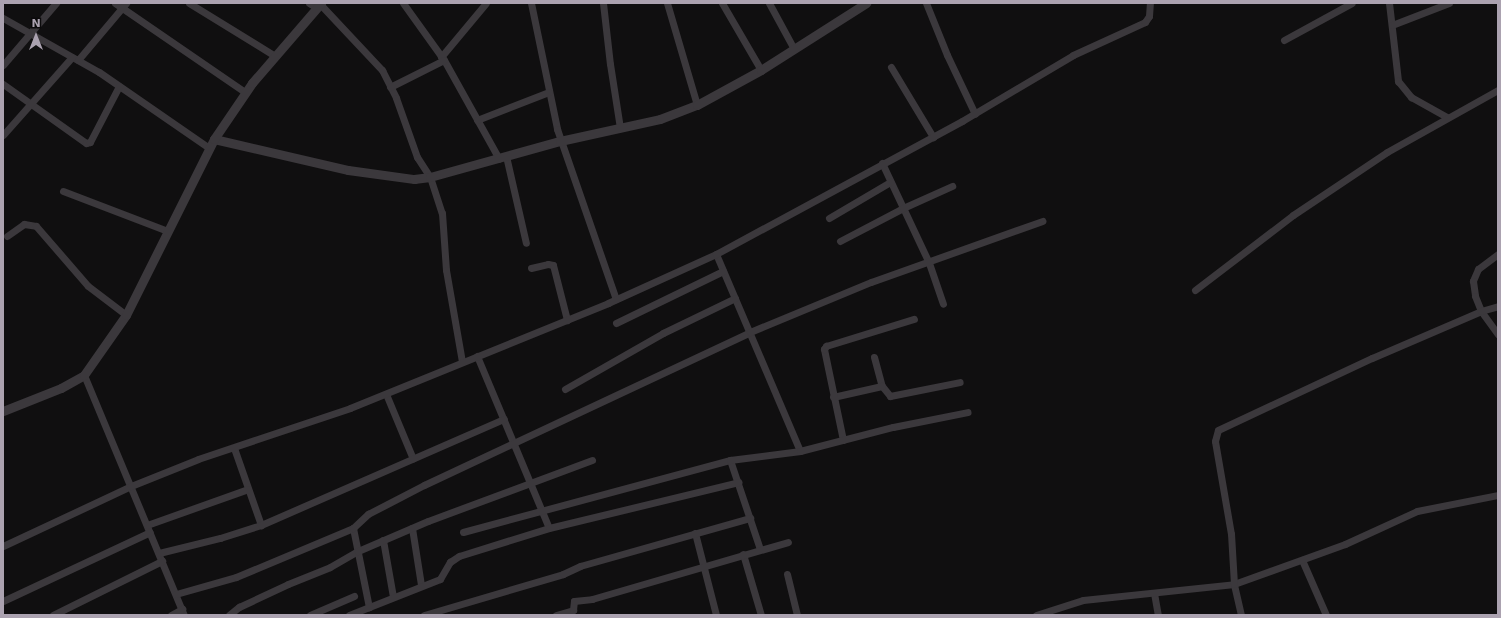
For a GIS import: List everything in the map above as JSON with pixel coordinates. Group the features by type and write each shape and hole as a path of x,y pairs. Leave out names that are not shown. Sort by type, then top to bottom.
{"street":[{"path":"3,65 32,34 56,3"},
{"path":"116,3 124,5 246,92"},
{"path":"188,3 275,56"},
{"path":"403,3 443,58 477,120 502,158 526,243"},
{"path":"390,88 443,58 486,3"},
{"path":"531,3 560,140 616,299"},
{"path":"603,3 610,64 620,128"},
{"path":"666,3 697,105"},
{"path":"722,3 761,70"},
{"path":"769,3 794,50"},
{"path":"214,139 348,170 414,179 430,177 502,158 560,140 660,119 697,105 761,70 866,3"},
{"path":"926,3 947,55 975,114"},
{"path":"3,546 131,486 386,394 567,320 716,254 975,114 1073,56 1145,22 1149,16 1150,3"},
{"path":"1284,40 1352,3"},
{"path":"1389,3 1398,81 1411,97 1447,117"},
{"path":"1392,24 1433,6 1449,3"},
{"path":"3,135 31,103 75,59 124,5"},
{"path":"3,411 61,388 84,375 126,315 214,139 246,92 317,5 382,70 417,157 430,177 442,213 446,270 462,362"},
{"path":"3,18 119,86 209,148"},
{"path":"890,67 933,137"},
{"path":"3,84 86,143 90,142 119,86"},
{"path":"1195,290 1293,215 1387,152 1447,117 1498,90"},
{"path":"477,120 549,92"},
{"path":"882,164 928,263 943,304"},
{"path":"829,218 890,182"},
{"path":"840,241 903,208 952,186"},
{"path":"63,191 168,231"},
{"path":"176,594 236,577 353,528 368,514 651,376 750,332 871,282 928,263 1042,221"},
{"path":"7,236 24,224 36,226 88,286 126,315"},
{"path":"716,254 800,451"},
{"path":"1498,254 1478,269 1473,281 1475,296 1481,310 1498,334"},
{"path":"531,268 548,264 553,265 567,320"},
{"path":"616,324 723,271"},
{"path":"566,389 663,333 735,298"},
{"path":"1241,615 1234,584 1231,534 1216,441 1218,430 1481,310 1498,306"},
{"path":"843,440 824,353 826,346 914,319"},
{"path":"477,356 549,528"},
{"path":"874,357 882,386 890,396 960,382"},
{"path":"84,375 183,612 171,615"},
{"path":"833,397 882,386"},
{"path":"386,394 413,459"},
{"path":"463,532 541,509 730,460 800,451 968,412"},
{"path":"159,553 220,538 261,525 504,419"},
{"path":"234,448 261,525"},
{"path":"229,615 239,607 330,567 358,551 383,540 592,460"},
{"path":"730,460 739,482 760,549"},
{"path":"349,615 440,579 450,562 459,556 549,528 739,482"},
{"path":"3,601 148,528 248,489"},
{"path":"1036,615 1083,600 1234,584 1302,560 1417,511 1498,495"},
{"path":"424,615 444,607 750,518"},
{"path":"353,528 369,607"},
{"path":"412,528 421,586"},
{"path":"695,533 702,567 716,615"},
{"path":"383,540 393,597"},
{"path":"556,615 573,610 574,600 592,600 743,554 788,542"},
{"path":"743,554 761,615"},
{"path":"1302,560 1326,615"},
{"path":"53,615 162,561"},
{"path":"787,574 797,615"},
{"path":"1154,592 1158,615"},
{"path":"310,615 354,596"},
{"path":"444,607 446,615"}]}
